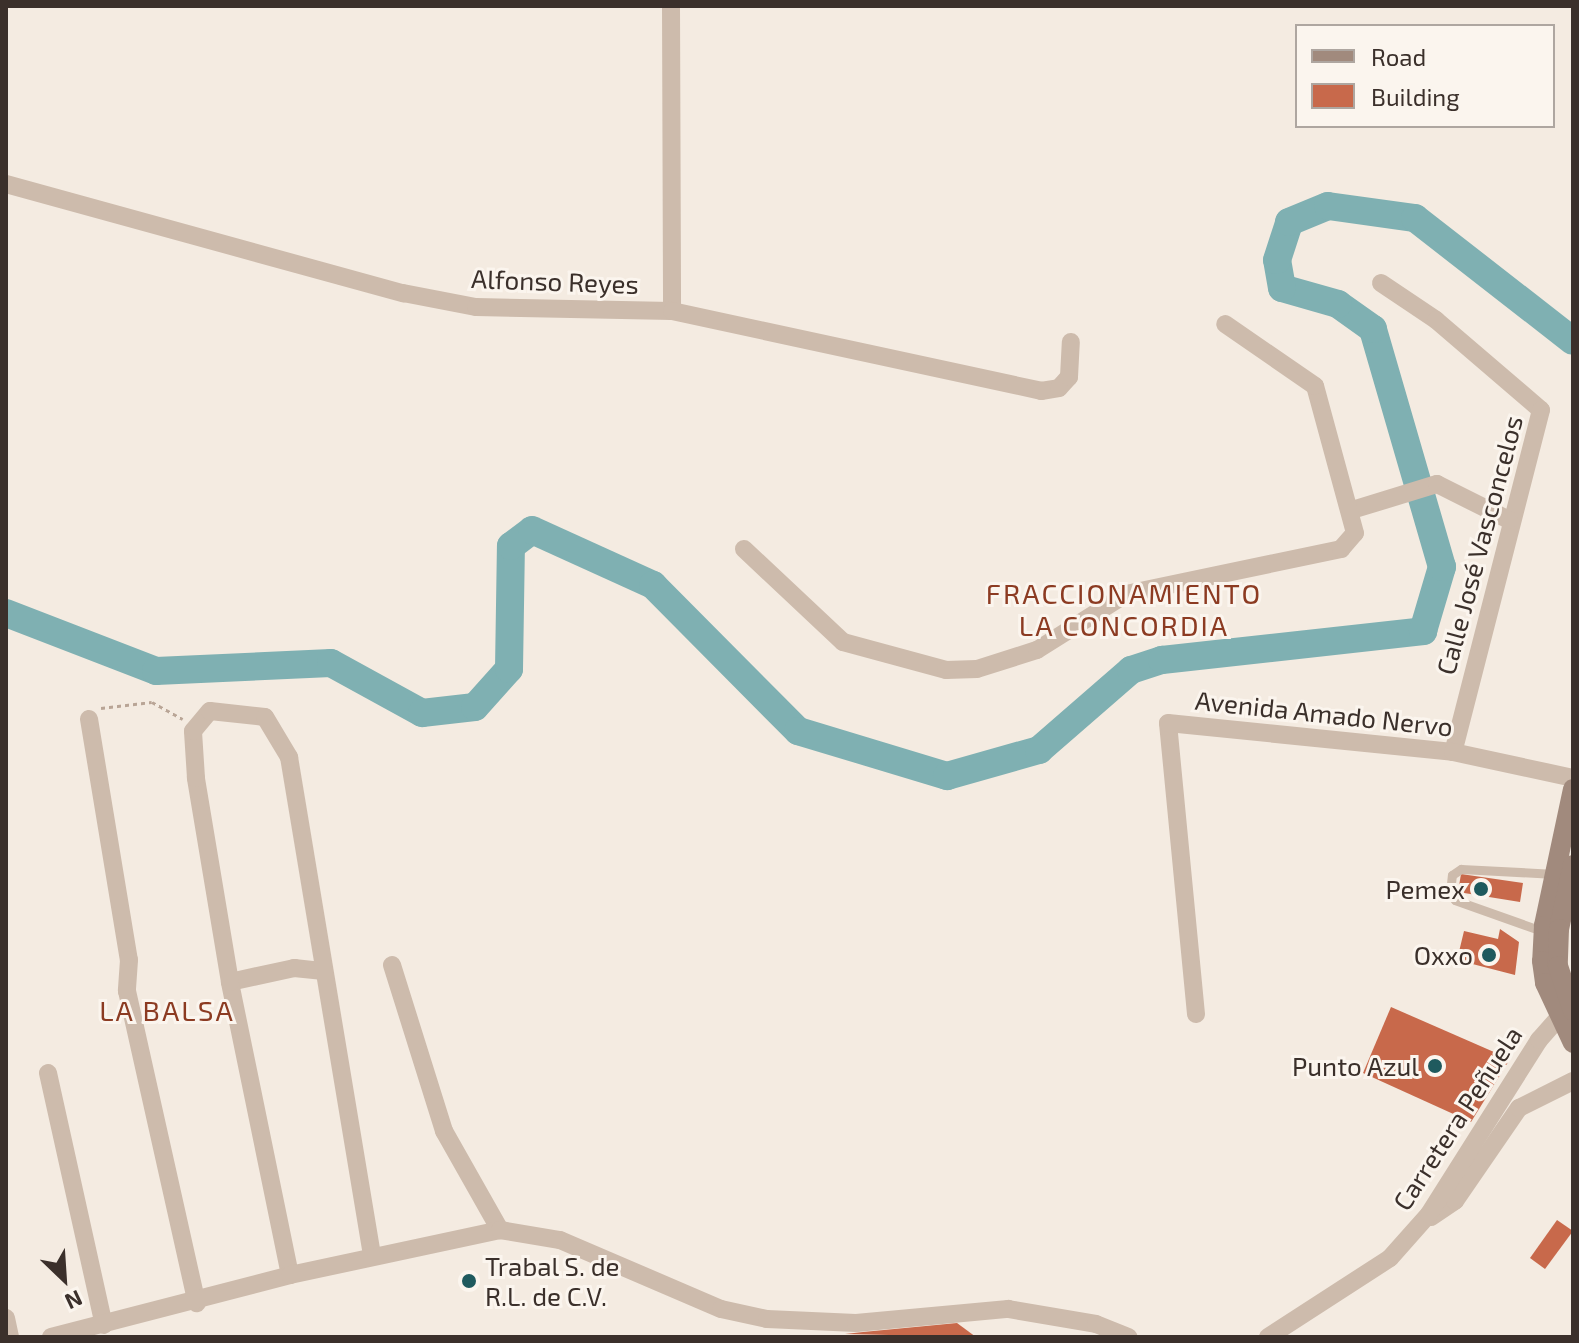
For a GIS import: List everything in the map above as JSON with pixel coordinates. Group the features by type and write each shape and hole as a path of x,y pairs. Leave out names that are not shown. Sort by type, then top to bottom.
{"main road":[{"path":"1573,789 1566,871 1551,934 1573,1043"}],"street":[{"path":"671,6 672,311"},
{"name":"Alfonso Reyes","path":"6,184 403,293 476,307 672,311 1041,391 1059,388 1069,377 1071,342"},
{"name":"Calle José Vasconcelos","path":"1381,283 1436,320 1541,410 1509,520 1453,752"},
{"path":"744,549 843,642 946,670 977,669 1037,650 1126,594 1341,549 1355,533 1352,510 1315,386 1225,324"},
{"path":"1352,510 1437,484 1509,520"},
{"path":"290,1275 230,982 193,731 210,711 265,717 279,734 299,794 324,971 333,1003 372,1255"},
{"path":"89,719 129,960 127,991 197,1303"},
{"name":"Avenida Amado Nervo","path":"1196,1014 1168,723 1453,752 1573,778"},
{"path":"392,965 444,1131 500,1230"},
{"path":"230,982 294,968 324,971"},
{"name":"Carretera Peñuela","path":"1268,1337 1390,1258 1422,1222 1567,1010"},
{"path":"48,1073 104,1325"},
{"path":"1422,1222 1455,1201 1519,1108 1573,1081"},
{"path":"51,1337 197,1303 290,1275 372,1255 500,1230 560,1240 721,1309 767,1319 856,1323 1008,1309 1096,1324 1128,1337"},
{"path":"6,1318 10,1337"}],"lane":[{"path":"1551,934 1455,900 1450,893 1452,875 1461,869 1566,871"}],"path":[{"path":"89,719 110,704 152,702 180,715 193,731"}],"building":[{"path":"1461,874 1523,883 1520,902 1458,892"},
{"name":"Oxxo","path":"1500,929 1519,942 1515,975 1457,960 1464,931 1498,939"},
{"name":"Punto Azul","path":"1391,1007 1510,1059 1471,1122 1363,1073"},
{"path":"1557,1220 1573,1231 1545,1269 1530,1258"},
{"path":"957,1323 976,1337 845,1334 863,1332"}],"waterway":[{"path":"6,613 156,671 331,663 422,713 475,707 509,669 511,546 532,530 653,585 798,731 947,776 1039,750 1131,670 1162,660 1423,631 1442,567 1373,329 1338,304 1282,288 1277,260 1289,222 1328,206 1415,218 1573,341"}],"place":[{"name":"Pemex","path":"1481,889"},
{"name":"Oxxo","path":"1489,955"},
{"name":"Punto Azul","path":"1435,1066"},
{"name":"Trabal S. de R.L. de C.V.","path":"469,1281"}],"district":[{"name":"FRACCIONAMIENTO LA CONCORDIA","path":"1124,609"},
{"name":"LA BALSA","path":"167,1010"}]}
